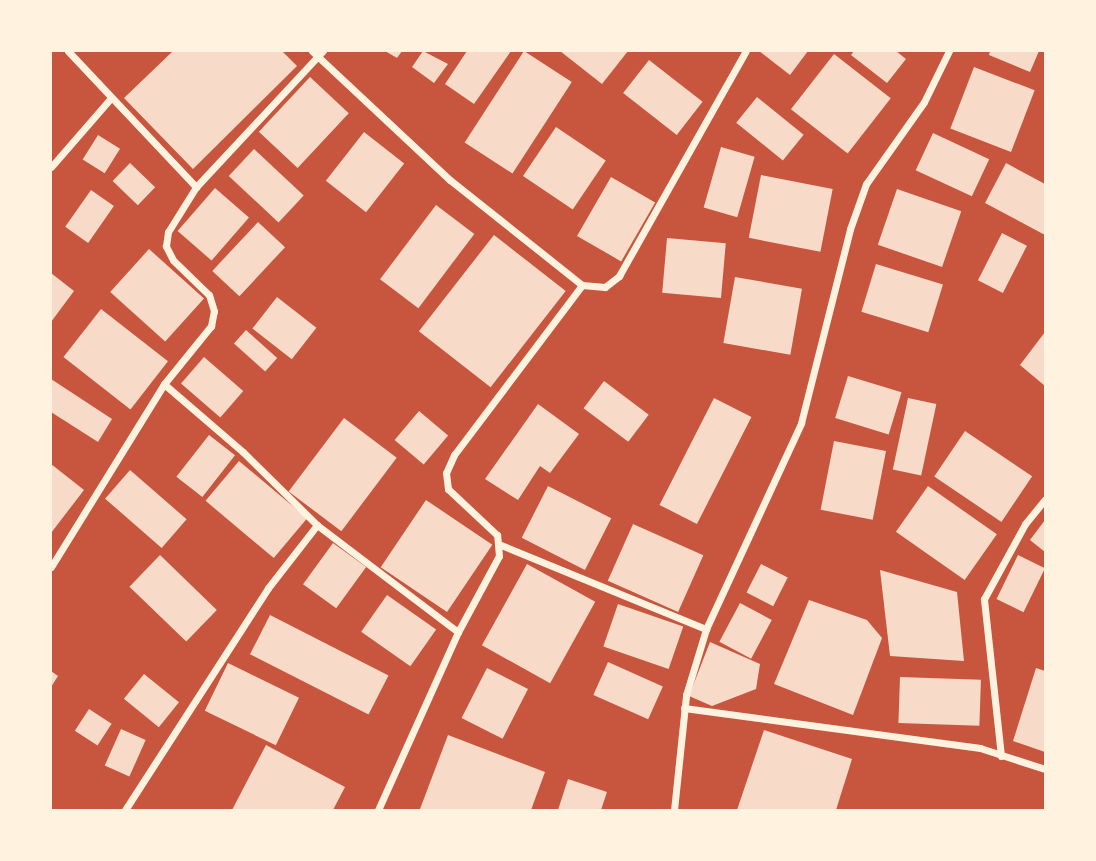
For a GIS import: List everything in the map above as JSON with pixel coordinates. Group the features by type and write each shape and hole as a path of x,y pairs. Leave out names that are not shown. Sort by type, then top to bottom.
{"street":[{"path":"68,51 196,187"},
{"path":"312,51 321,54 450,180 582,285 605,287 619,276 746,51"},
{"path":"674,810 684,708 706,629 801,423 850,229 866,184 924,102 949,51"},
{"path":"51,567 164,384 211,326 214,311 209,295 173,260 166,246 168,232 196,187 321,54"},
{"path":"51,167 111,98"},
{"path":"582,285 454,455 446,474 448,489 497,535 501,545 706,629"},
{"path":"164,384 243,452 317,525 458,632"},
{"path":"1001,756 984,598 1025,524 1045,499"},
{"path":"125,810 268,588 317,525"},
{"path":"378,810 458,632 501,545"},
{"path":"684,708 846,727 980,748 1045,769"}],"building":[{"path":"173,51 282,51 297,66 193,169 124,98"},
{"path":"385,51 402,51 397,58"},
{"path":"423,51 448,64 434,83 412,67"},
{"path":"467,51 511,51 474,104 445,84"},
{"path":"524,51 572,82 512,173 465,142"},
{"path":"560,51 628,51 602,84"},
{"path":"759,51 808,51 790,75"},
{"path":"854,51 896,51 906,59 887,83 851,55"},
{"path":"990,51 1039,51 1030,72 989,55"},
{"path":"834,54 891,98 848,153 791,109"},
{"path":"649,60 703,102 677,135 623,93"},
{"path":"974,67 1035,90 1011,152 950,129"},
{"path":"310,77 349,113 298,168 259,132"},
{"path":"757,97 804,135 783,160 736,123"},
{"path":"556,127 606,161 573,209 523,176"},
{"path":"364,132 404,163 366,212 326,181"},
{"path":"933,133 989,159 972,196 916,170"},
{"path":"98,135 120,149 105,173 83,160"},
{"path":"721,147 755,157 737,217 704,208"},
{"path":"254,149 304,195 278,222 229,176"},
{"path":"130,163 155,187 138,205 113,181"},
{"path":"1006,163 1045,184 1045,235 985,203"},
{"path":"761,175 833,189 820,252 749,238"},
{"path":"611,177 655,202 621,261 577,236"},
{"path":"215,188 249,218 212,261 178,231"},
{"path":"897,189 961,211 942,267 878,245"},
{"path":"91,190 114,206 88,243 65,227"},
{"path":"436,205 474,234 418,308 380,279"},
{"path":"258,222 285,247 239,296 212,271"},
{"path":"1002,233 1027,246 1003,293 978,280"},
{"path":"494,235 566,291 491,387 419,331"},
{"path":"667,238 726,243 721,298 662,293"},
{"path":"149,249 204,299 165,342 110,292"},
{"path":"876,264 943,284 928,332 861,312"},
{"path":"51,273 74,291 51,322"},
{"path":"735,277 802,289 790,355 723,343"},
{"path":"277,297 316,328 292,359 252,329"},
{"path":"101,309 168,361 130,409 63,357"},
{"path":"246,330 277,358 265,371 234,343"},
{"path":"1045,332 1045,386 1020,365"},
{"path":"204,357 243,391 220,418 181,383"},
{"path":"848,376 902,392 889,434 835,418"},
{"path":"51,379 112,419 98,442 51,412"},
{"path":"604,381 649,415 628,442 584,408"},
{"path":"714,398 751,417 697,524 660,505"},
{"path":"908,398 936,404 921,475 893,469"},
{"path":"538,404 579,434 550,473 540,466 518,500 485,479"},
{"path":"419,411 448,435 424,465 395,440"},
{"path":"344,418 397,458 341,531 289,491"},
{"path":"965,431 1032,476 1001,522 934,477"},
{"path":"209,435 235,455 202,497 176,477"},
{"path":"834,441 886,451 873,520 821,510"},
{"path":"239,461 307,518 274,558 206,501"},
{"path":"51,464 84,490 51,533"},
{"path":"130,470 187,519 162,548 105,499"},
{"path":"548,486 611,518 585,570 522,538"},
{"path":"928,486 997,534 965,580 896,532"},
{"path":"426,500 492,545 447,612 381,567"},
{"path":"1045,520 1045,552 1030,540"},
{"path":"633,524 703,555 678,612 608,581"},
{"path":"333,543 366,567 336,608 303,584"},
{"path":"160,555 217,610 186,642 129,587"},
{"path":"1018,555 1045,568 1023,612 997,599"},
{"path":"527,564 595,602 550,683 482,645"},
{"path":"761,564 788,578 773,606 746,593"},
{"path":"880,570 957,592 964,661 890,656"},
{"path":"387,595 436,629 410,666 361,632"},
{"path":"809,600 867,620 882,638 853,715 774,684"},
{"path":"740,603 772,620 751,659 719,642"},
{"path":"618,604 683,626 669,669 603,647"},
{"path":"270,615 389,675 369,715 250,654"},
{"path":"710,642 760,664 756,689 712,706 689,696"},
{"path":"608,662 663,686 648,719 593,695"},
{"path":"228,663 299,698 276,745 205,711"},
{"path":"487,668 528,689 503,739 462,718"},
{"path":"1036,668 1045,671 1045,752 1013,741"},
{"path":"51,671 58,676 51,687"},
{"path":"144,674 179,702 159,727 124,699"},
{"path":"900,677 981,680 979,726 898,723"},
{"path":"89,709 112,724 97,746 75,731"},
{"path":"121,729 146,740 129,777 105,766"},
{"path":"764,730 852,759 836,810 737,810"},
{"path":"448,735 545,772 531,810 420,809"},
{"path":"266,745 345,787 333,810 232,810"},
{"path":"568,779 607,792 601,810 558,810"}]}
